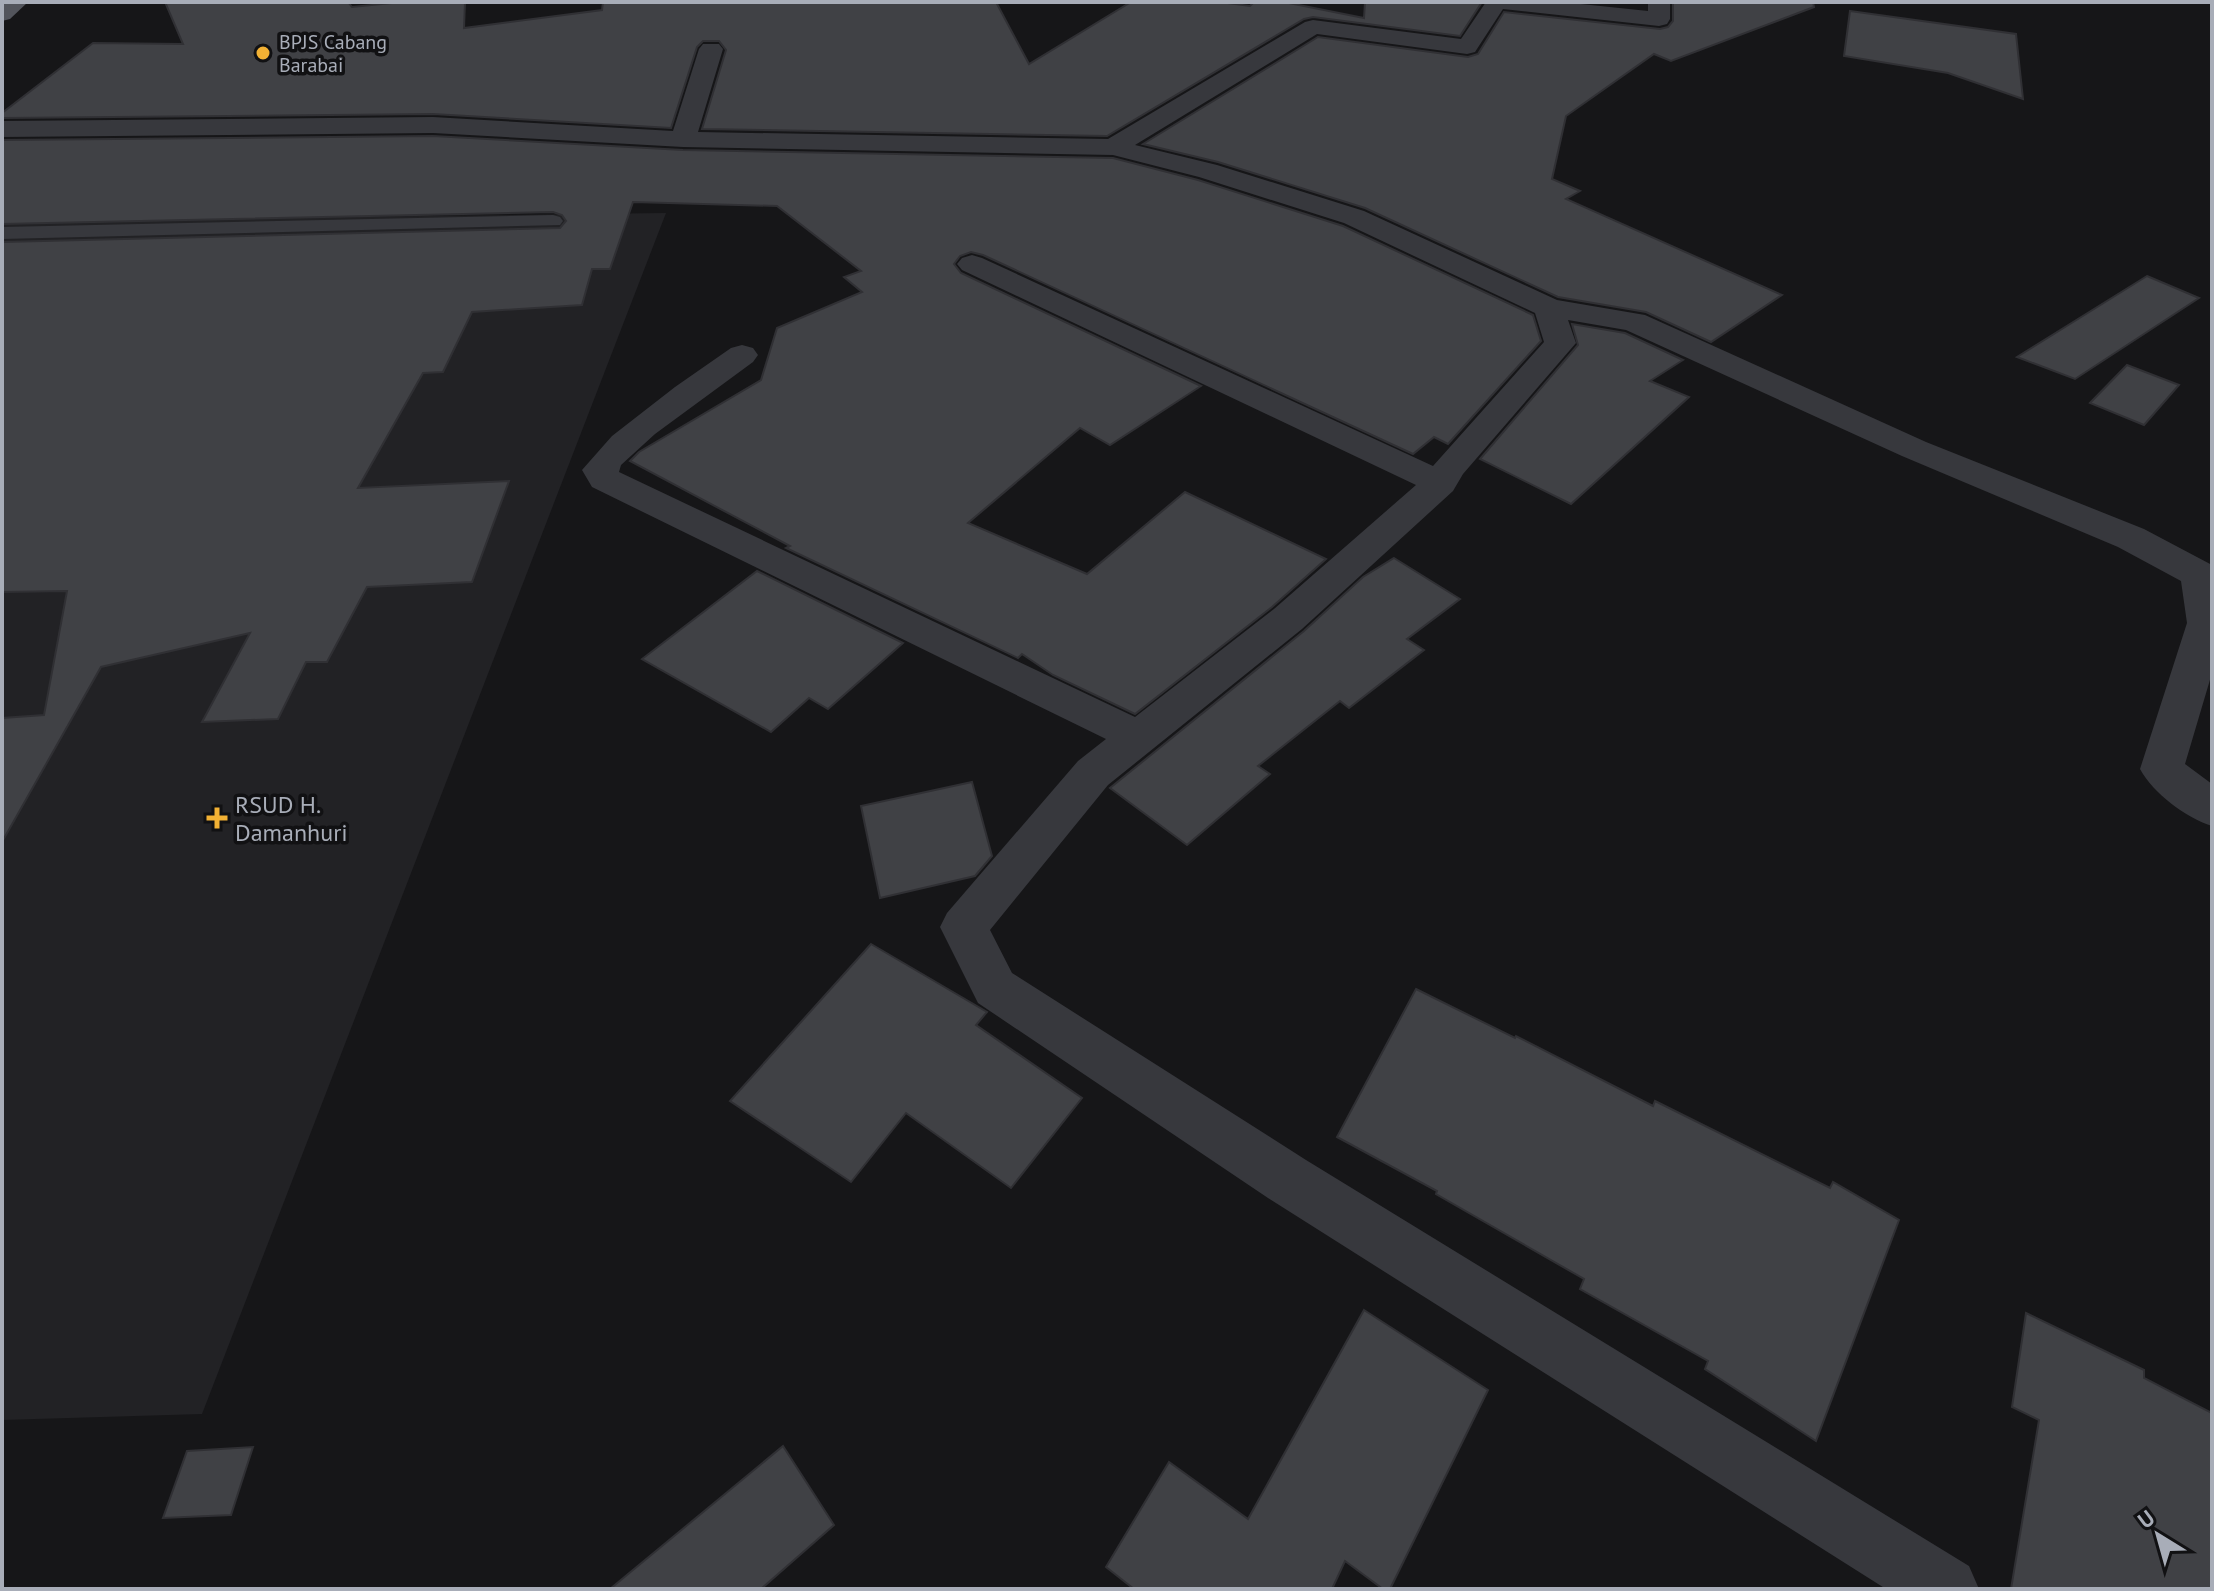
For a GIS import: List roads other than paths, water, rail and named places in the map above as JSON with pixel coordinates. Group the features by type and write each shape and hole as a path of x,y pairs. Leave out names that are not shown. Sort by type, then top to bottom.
{"street":[{"path":"1113,147 1313,27 1467,47 1497,2 1659,19 1659,2"},
{"path":"683,139 711,49"},
{"path":"2,129 433,125 683,139 1113,147 1208,171 1354,217 1549,308 1634,322 1914,449 2131,538 2199,574 2207,623 2162,769 2212,809"},
{"path":"972,264 1440,483"},
{"path":"1549,308 1560,343 1448,469 1440,483 1288,619 1093,773 964,927 995,988 1300,1188 1946,1589"},
{"path":"742,355 625,442 605,460 600,470 604,479 1139,737"}],"lane":[{"path":"2,233 553,221"}],"place":[{"name":"BPJS Cabang Barabai","path":"263,53"},
{"name":"RSUD H. Damanhuri","path":"217,818"}]}
